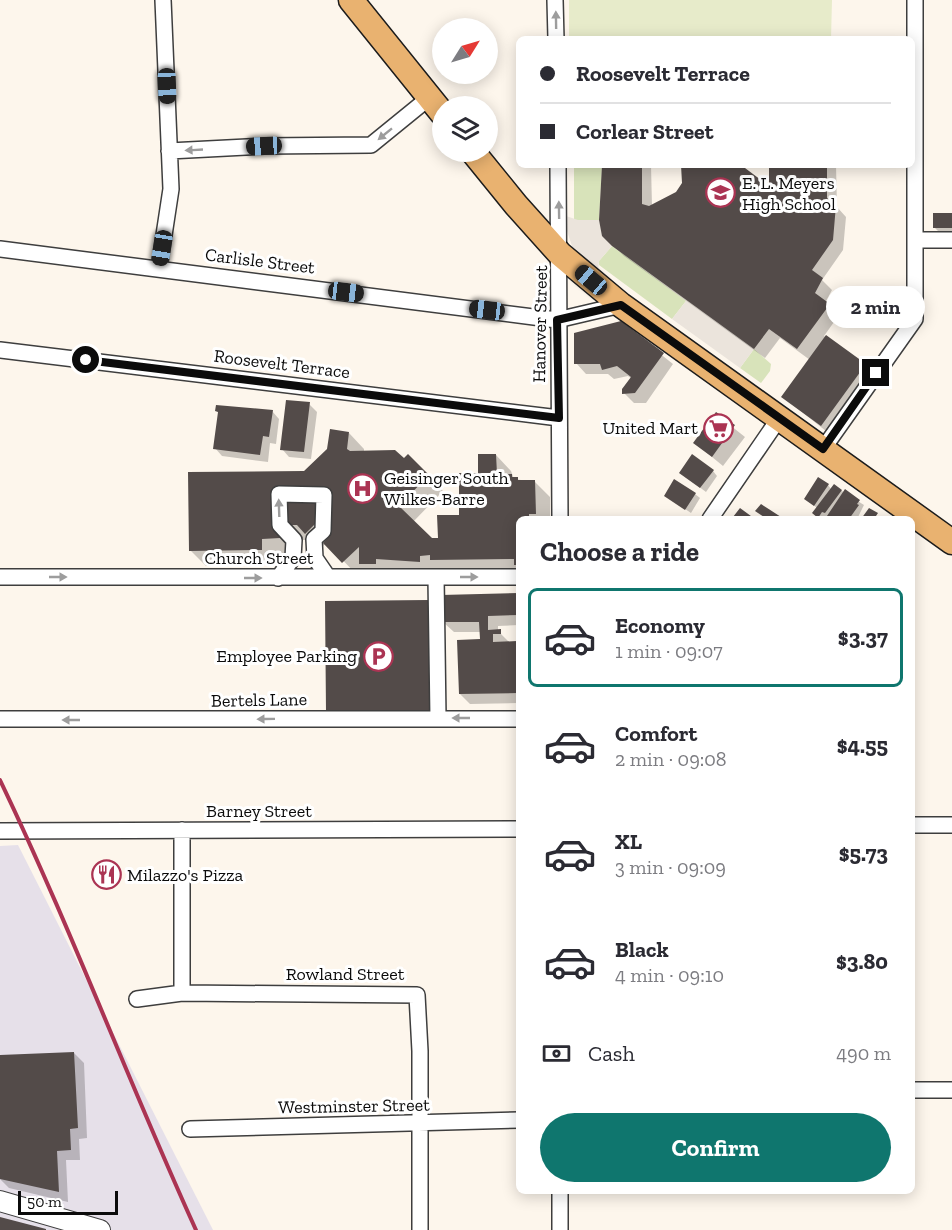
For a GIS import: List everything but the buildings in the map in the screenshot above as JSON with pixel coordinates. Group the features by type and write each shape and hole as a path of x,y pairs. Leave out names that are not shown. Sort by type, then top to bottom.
{"main road":[{"path":"351,0 432,100"},
{"path":"481,162 560,254 621,305 952,542"}],"street":[{"path":"159,268 171,189 163,0"},
{"path":"555,0 556,36"},
{"path":"823,449 915,319 915,0"},
{"path":"169,151 264,146 371,145 432,107"},
{"name":"Hanover Street","path":"558,168 560,254 557,320 560,516"},
{"path":"916,240 952,240"},
{"name":"Carlisle Street","path":"0,249 557,320 621,305"},
{"name":"Roosevelt Terrace","path":"0,350 559,418"},
{"path":"712,516 780,417"},
{"path":"278,578 293,558 294,540 280,525 279,494 324,495 323,531 314,539 315,558 328,577"},
{"name":"Church Street","path":"0,577 516,577"},
{"path":"436,577 438,718"},
{"name":"Bertels Lane","path":"0,719 516,719"},
{"path":"915,825 952,825"},
{"name":"Barney Street","path":"0,831 516,829"},
{"path":"137,999 182,993 182,830"},
{"name":"Rowland Street","path":"182,993 417,995 420,1051 418,1125 420,1230"},
{"path":"915,1090 952,1090"},
{"name":"Westminster Street","path":"190,1129 418,1125 516,1120"},
{"path":"560,1194 560,1230"},
{"path":"0,1201 100,1230"}],"shaded area":[{"path":"566,216 578,220 599,220 603,236 612,246 599,261 598,272 573,249 567,231"},
{"path":"686,301 754,349 740,368 672,319"},
{"path":"18,845 213,1230 0,1230 0,846"}],"green space":[{"path":"569,0 832,0 831,36 569,36"},
{"path":"574,168 602,168 599,220 574,220"},
{"path":"612,246 686,301 672,319 599,265 599,261"},
{"path":"754,349 771,364 770,371 761,383 740,368"}],"railway":[{"path":"0,780 51,892 196,1230"}],"place":[{"name":"E. L. Meyers High School","path":"721,193"},
{"name":"United Mart","path":"719,428"},
{"name":"Geisinger South Wilkes-Barre","path":"363,488"},
{"name":"Employee Parking","path":"378,656"},
{"name":"Milazzo's Pizza","path":"106,875"}],"route":[{"path":"86,360 559,418 557,320 621,305 823,449 876,373"}]}
